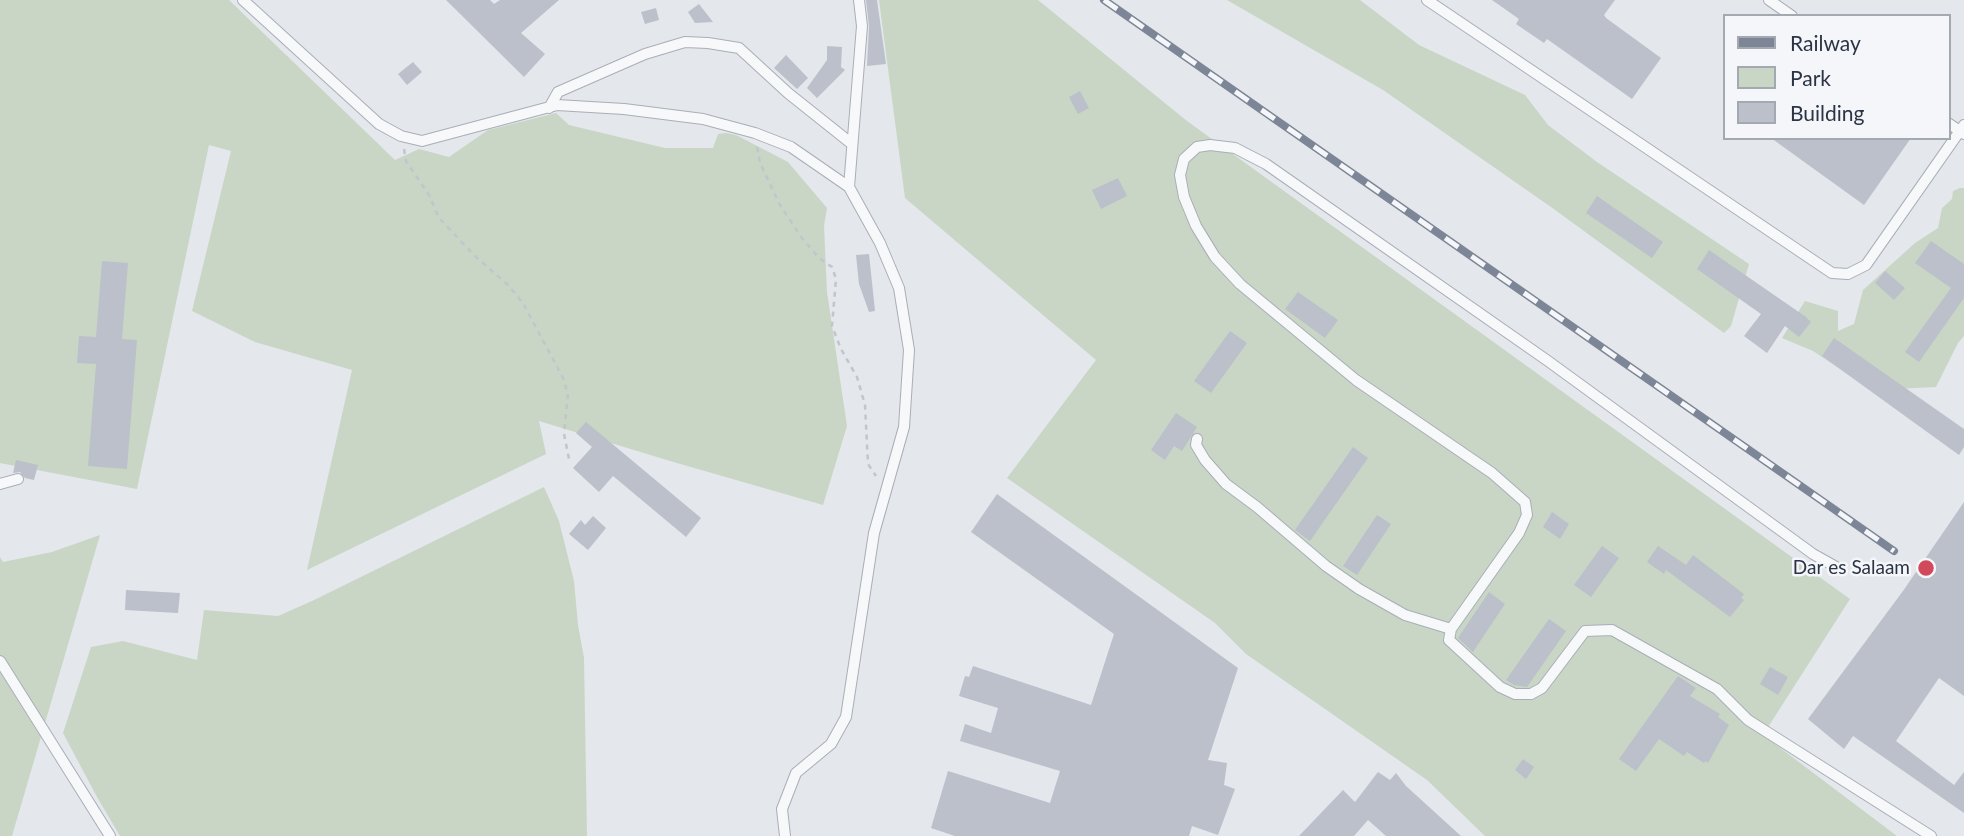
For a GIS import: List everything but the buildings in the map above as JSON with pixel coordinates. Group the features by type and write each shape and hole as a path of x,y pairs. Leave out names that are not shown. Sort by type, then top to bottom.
{"lane":[{"path":"243,0 379,124 401,136 422,141 557,105 637,111 703,119 755,133 791,147 849,187 880,243 899,288 909,350 904,427 874,533 846,717 831,744 796,773 782,809 785,836"},
{"path":"849,187 862,26 859,0"},
{"path":"1427,0 1832,273 1848,274 1866,265 1963,130"},
{"path":"1769,0 1789,14"},
{"path":"549,108 558,92 645,54 685,42 708,43 739,48 788,93 852,144"},
{"path":"1838,568 1813,554 1548,361 1287,177 1235,148 1210,145 1198,147 1185,159 1180,175 1184,197 1196,226 1215,257 1240,284 1356,380 1492,473 1525,502 1527,515 1519,533 1451,629 1449,640 1500,687 1515,694 1531,694 1542,688 1585,631 1612,630 1717,689 1748,720 1931,836"},
{"path":"1197,439 1196,445 1205,460 1226,484 1326,566 1359,589 1405,615 1451,629"},
{"path":"0,484 18,480"},
{"path":"0,661 110,836"}],"path":[{"path":"755,133 760,163 780,205 819,258 832,267 836,279 832,326 857,377 865,405 868,464 887,489"},
{"path":"401,136 406,161 429,195 439,218 523,303 563,378 568,394 564,434 569,459"}],"green space":[{"path":"0,0 229,0 395,160 419,149 449,157 488,130 556,113 569,125 665,148 713,148 718,134 736,135 788,162 827,208 824,226 827,292 847,426 823,505 539,421 546,454 307,570 352,370 255,342 192,311 231,151 209,145 137,489 0,463"},
{"path":"879,0 1038,0 1187,121 1850,599 1763,735 1897,836 1485,836 1427,780 1246,654 1215,623 1007,478 1096,360 905,198"},
{"path":"1227,0 1360,0 1419,45 1525,95 1548,125 1597,162 1749,264 1731,326 1724,333 1551,207 1383,90"},
{"path":"1964,188 1964,336 1936,387 1872,390 1813,351 1782,338 1805,301 1838,311 1838,331 1854,324 1863,290 1915,243 1938,228 1942,208 1952,199 1953,191"},
{"path":"544,487 559,521 574,581 584,658 587,836 120,836 63,733 91,647 123,641 197,660 204,610 278,616"},
{"path":"100,535 12,836 0,836 0,557 3,562 52,552"}],"railway":[{"path":"1104,0 1894,551"}],"place":[{"name":"Dar es Salaam","path":"1926,568"}]}
